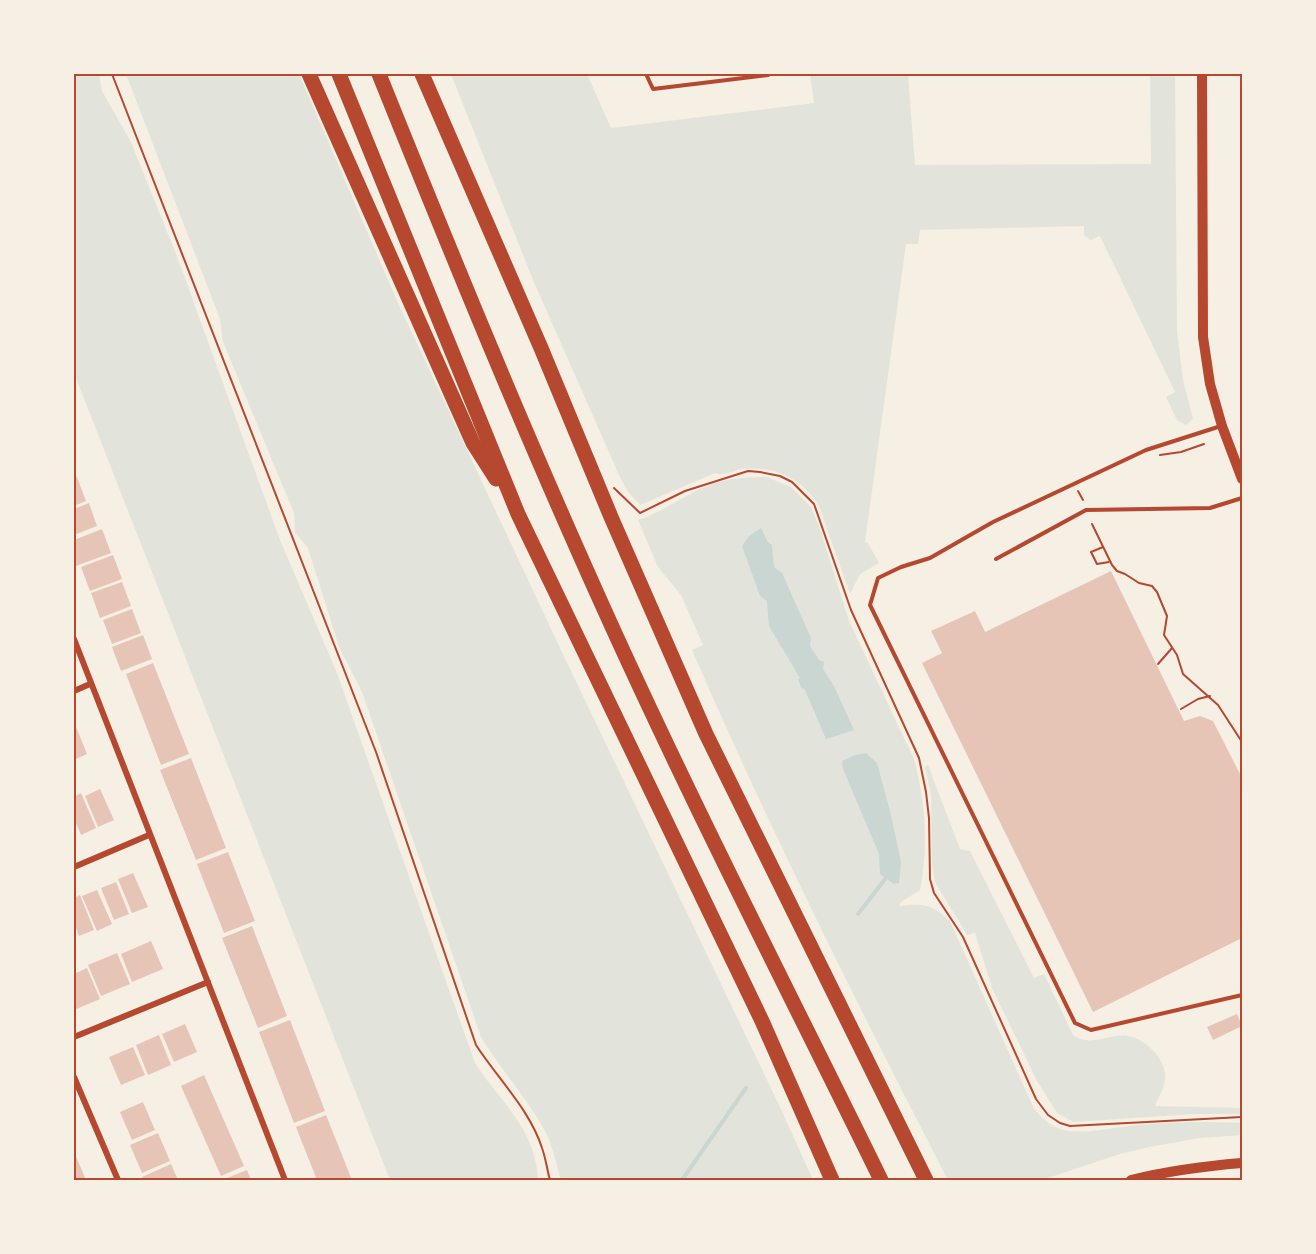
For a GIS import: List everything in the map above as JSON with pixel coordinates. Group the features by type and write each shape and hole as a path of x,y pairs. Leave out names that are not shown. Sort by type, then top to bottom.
{"highway":[{"path":"309,74 473,443 518,514"},
{"path":"339,74 518,514 762,1021 832,1180"},
{"path":"379,74 479,323 603,608 881,1180"},
{"path":"422,74 542,348 611,517 706,734 926,1180"}],"street":[{"path":"1202,74 1203,337 1210,384 1222,426 1242,479"},
{"path":"74,639 285,1180"},
{"path":"74,691 90,684"},
{"path":"74,867 149,835"},
{"path":"74,1037 208,982"},
{"path":"74,1077 118,1180"},
{"path":"1131,1180 1208,1166 1242,1163"}],"lane":[{"path":"646,74 652,89 769,74"},
{"path":"1222,426 1146,450 993,522 930,558 901,567 878,578 870,605 1075,1023 1091,1030 1242,995"},
{"path":"996,559 1086,510 1210,508 1242,498"}],"path":[{"path":"112,74 376,752 476,1045 522,1108 542,1147 550,1180"},
{"path":"614,488 640,513 685,491 748,471 780,476 792,482 814,504 851,610 919,758 929,818 930,879 934,893 963,937 1023,1073 1036,1100 1048,1115 1070,1126 1242,1117"},
{"path":"1078,491 1083,500"},
{"path":"1092,524 1110,562 1117,571 1139,583 1152,586 1157,592 1167,616 1164,635 1177,655 1183,674 1218,705 1242,742"},
{"path":"1103,547 1091,552 1097,564 1110,562"},
{"path":"1158,664 1172,648"},
{"path":"1181,709 1198,699 1210,696"}],"shaded area":[{"path":"74,74 99,74 102,91 131,142 178,259 280,540 337,673 475,1063 524,1131 536,1162 538,1180 390,1180 74,373"},
{"path":"126,74 299,74 398,303 813,1180 561,1180 545,1131 481,1037 362,692 339,647 308,548 295,533 294,513 223,342 220,319"},
{"path":"451,74 587,74 611,128 814,103 810,74 908,74 915,165 1151,164 1150,74 1175,74 1177,331 1183,380 1193,419 1186,425 1177,420 1166,397 1175,392 1100,236 1091,240 1084,235 1084,226 920,230 918,244 906,244 865,542 868,543 879,563 860,574 850,594 819,506 804,488 786,476 754,469 715,473 640,505 628,492 619,475 533,280"},
{"path":"767,477 791,487 811,507 849,621 914,759 921,791 924,824 923,874 920,890 901,902 899,906 927,906 938,911 950,921 1034,1109 1050,1124 1063,1130 1090,1131 1150,1124 1216,1122 1242,1123 1242,1135 1200,1138 1149,1147 1120,1154 1042,1180 948,1180 784,851 692,650 703,645 681,595 658,567 638,520 715,483 741,478"},
{"path":"761,528 772,545 774,567 782,573 811,638 810,646 819,660 824,662 823,669 834,686 854,730 826,739 805,690 801,687 798,679 800,678 769,626 767,601 760,596 742,546 749,536"},
{"path":"866,753 877,763 890,811 901,862 899,883 894,884 880,874 879,854 843,769 842,761"},
{"path":"928,765 960,849 970,851 1034,978 1044,974 1073,1035 1086,1040 1128,1036 1142,1041 1154,1051 1165,1072 1163,1086 1155,1106 1242,1108 1242,1114 1194,1114 1073,1122 1057,1113 1037,1081 992,988 975,933 967,935 935,882 932,863 931,795 925,767"}],"building":[{"path":"77,477 86,501 74,506 74,478"},
{"path":"89,503 97,526 74,535 74,509"},
{"path":"102,529 111,553 76,566 74,540"},
{"path":"113,555 122,579 90,591 81,567"},
{"path":"1111,571 1184,721 1200,716 1213,721 1242,778 1242,938 1093,1012 922,663 942,653 931,631 975,611 985,632"},
{"path":"122,582 131,606 100,618 91,593"},
{"path":"132,609 141,633 112,644 103,620"},
{"path":"143,635 152,659 121,671 112,647"},
{"path":"153,663 189,754 161,765 126,674"},
{"path":"74,722 87,754 74,760"},
{"path":"191,758 226,848 196,860 160,770"},
{"path":"100,789 114,820 98,827 85,796"},
{"path":"81,793 96,828 81,835 74,818 74,797"},
{"path":"228,852 255,921 224,933 197,864"},
{"path":"133,873 148,907 132,913 118,879"},
{"path":"116,882 129,914 114,920 101,888"},
{"path":"97,890 112,924 97,931 82,896"},
{"path":"80,895 94,930 79,936 74,922 74,898"},
{"path":"252,926 287,1016 258,1028 222,938"},
{"path":"151,941 163,969 132,982 121,954"},
{"path":"117,953 130,984 101,996 88,965"},
{"path":"87,968 100,999 74,1010 74,974"},
{"path":"1237,1014 1242,1026 1213,1040 1207,1027"},
{"path":"290,1020 325,1111 294,1123 259,1032"},
{"path":"185,1024 197,1052 174,1062 162,1034"},
{"path":"159,1035 171,1065 148,1075 136,1045"},
{"path":"133,1047 145,1075 121,1085 109,1057"},
{"path":"204,1075 244,1166 221,1176 181,1086"},
{"path":"143,1102 155,1130 132,1140 120,1112"},
{"path":"326,1115 352,1180 317,1180 296,1127"},
{"path":"158,1133 170,1161 142,1173 130,1145"},
{"path":"75,1154 86,1180 74,1180"},
{"path":"171,1164 178,1180 144,1180 142,1177"},
{"path":"247,1170 251,1180 222,1180"}],"waterway":[{"path":"858,914 889,874"},
{"path":"682,1180 746,1088"}]}
